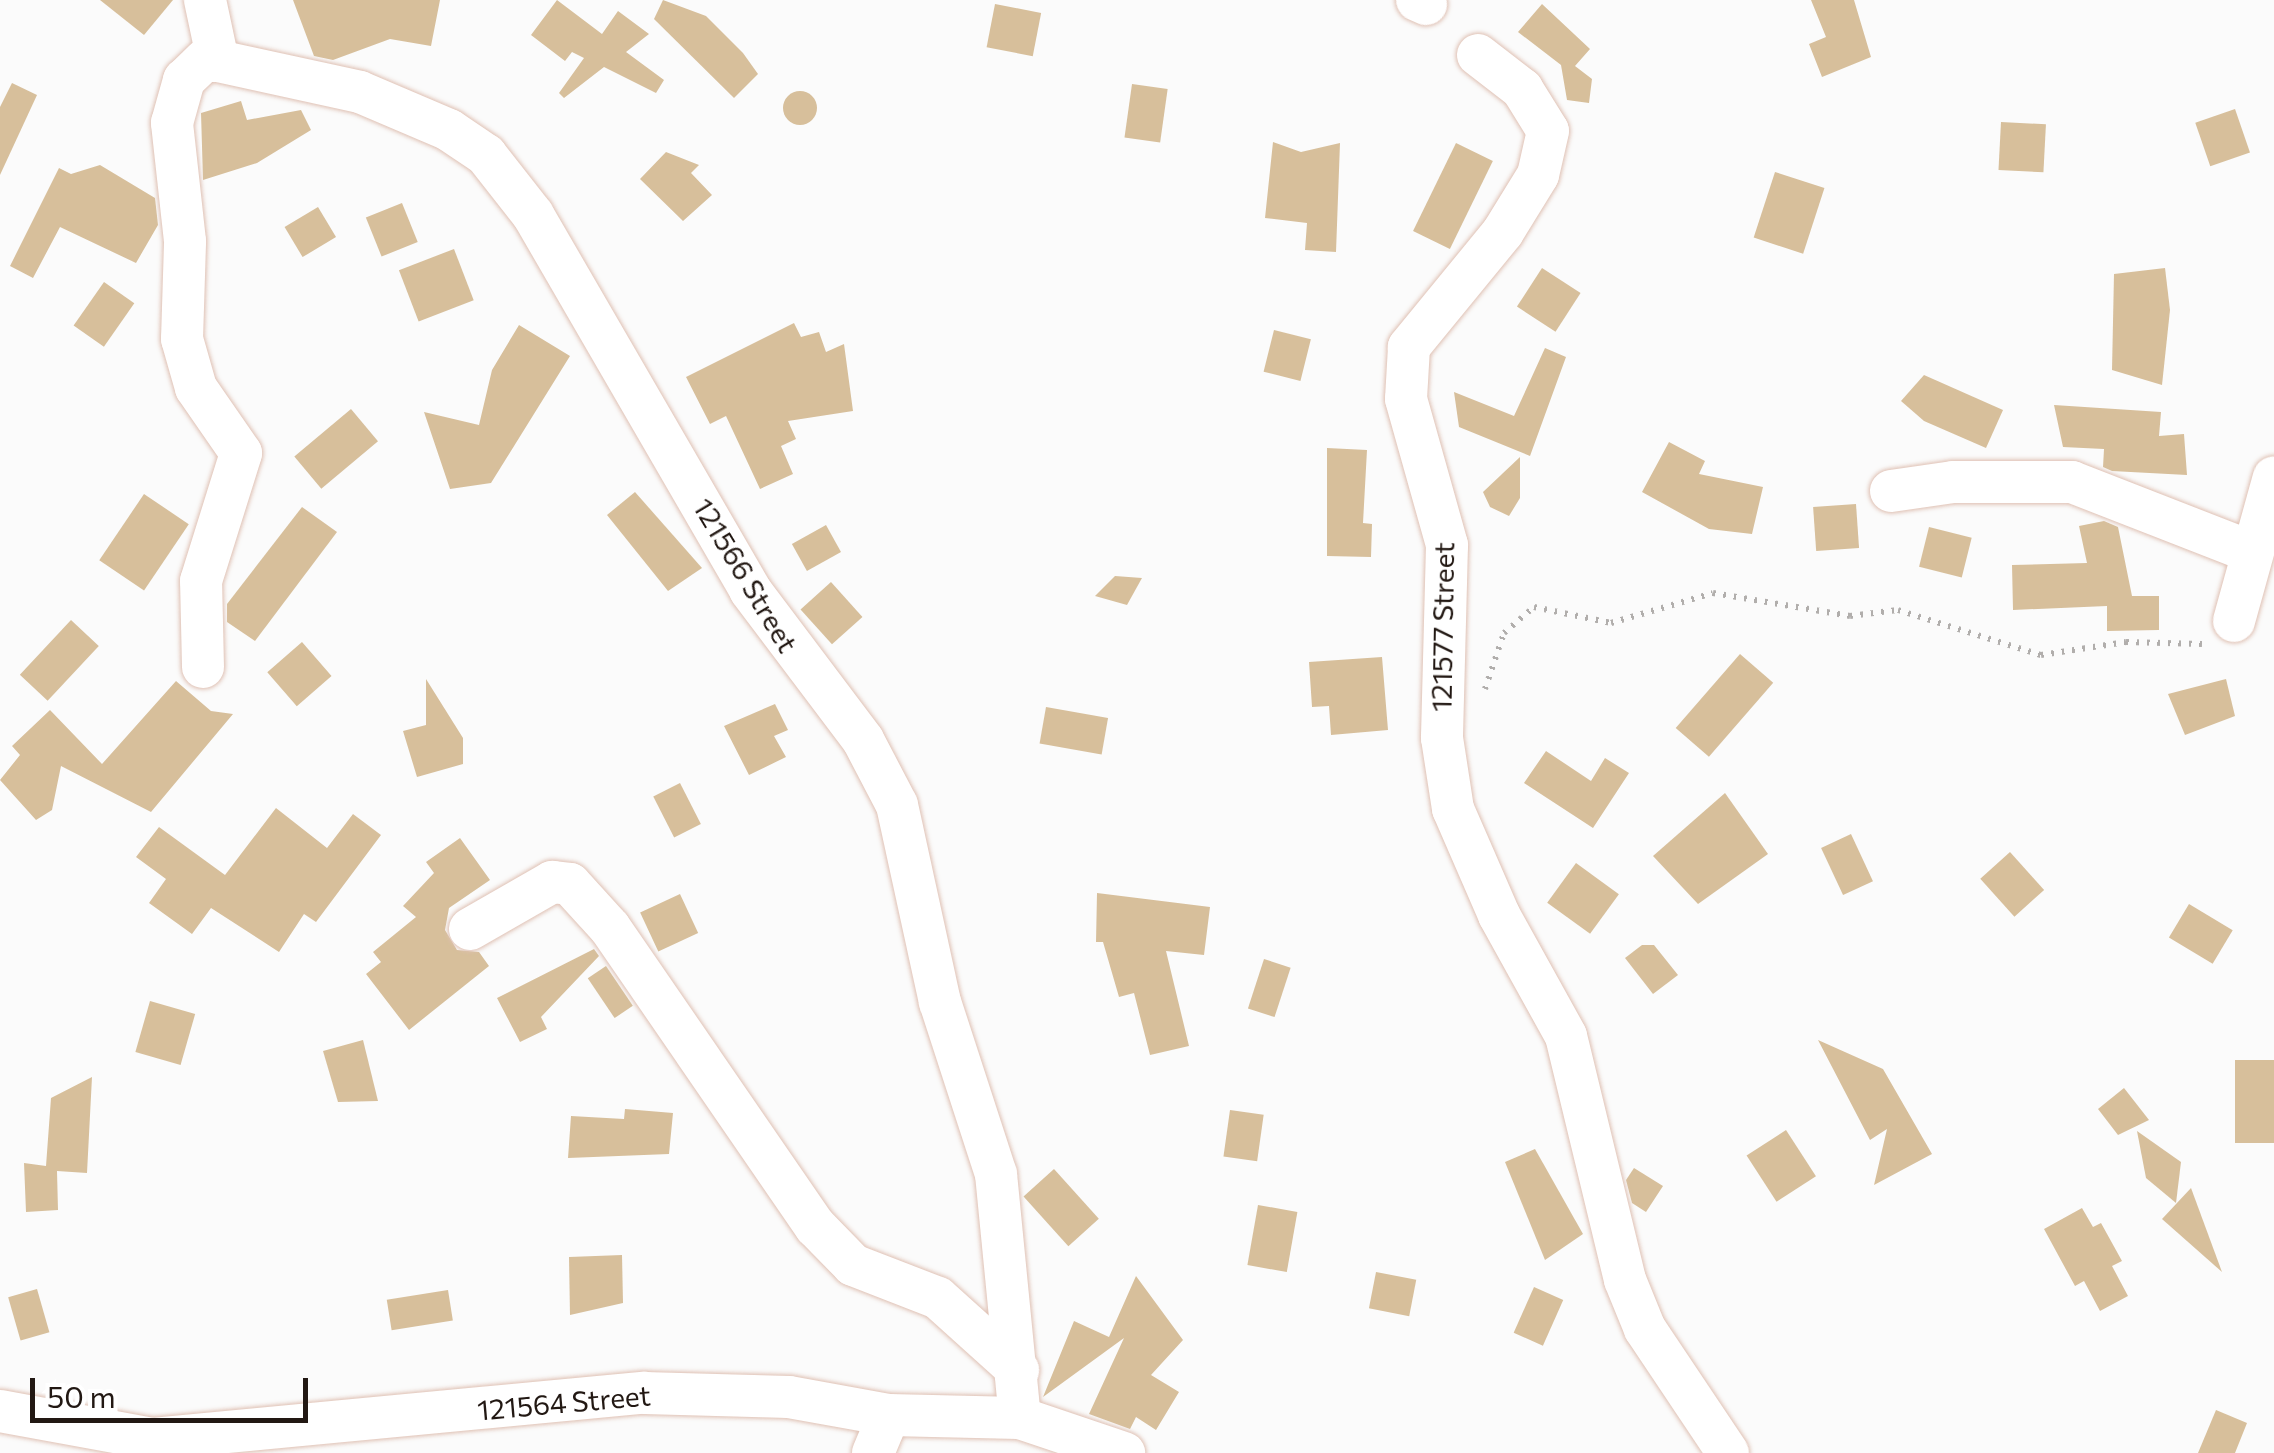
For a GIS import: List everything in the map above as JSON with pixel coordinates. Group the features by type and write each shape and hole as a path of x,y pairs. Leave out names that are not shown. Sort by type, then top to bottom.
{"street":[{"path":"203,668 201,581 241,453 196,388 182,339 186,241 172,123 184,80 204,61 218,61 205,0"},
{"name":"121577 Street","path":"1478,55 1522,90 1548,131 1538,175 1503,232 1409,346 1406,399 1447,545 1442,738 1461,832 1548,994 1582,1080 1625,1280 1667,1372 1728,1453"},
{"name":"121566 Street","path":"218,61 393,104 486,155 533,214 750,590 862,740 897,805 940,1002 996,1174 1020,1418"},
{"path":"2234,621 2249,551 2274,477"},
{"path":"1891,492 1953,482 2072,482 2249,551"},
{"path":"470,929 552,882 570,884 610,928 815,1226 853,1265 938,1298 1018,1370"},
{"name":"121564 Street","path":"0,1411 153,1438 644,1393 789,1397 881,1434 1020,1418 1124,1453"}],"path":[{"path":"1442,738 1479,703 1504,633 1534,608 1611,624 1713,593 1762,595 1850,616 1898,610 2041,655 2126,642 2212,643 2230,636 2234,621"}],"building":[{"path":"100,0 173,0 144,35"},
{"path":"293,0 440,0 431,46 390,39 333,60 314,56"},
{"path":"557,0 602,34 618,11 649,34 626,52 664,80 656,93 604,67 564,98 559,93 584,58 572,52 565,61 531,35"},
{"path":"663,0 706,16 743,53 758,74 734,98 654,19"},
{"path":"1811,0 1854,0 1871,57 1822,77 1809,44 1826,37"},
{"path":"995,4 1041,13 1033,56 987,47"},
{"path":"1542,4 1590,49 1575,66 1592,79 1589,103 1567,100 1561,65 1518,32"},
{"path":"12,83 37,95 0,175 0,107"},
{"path":"1132,84 1168,89 1160,142 1124,137"},
{"path":"800,91 812,96 817,108 812,120 800,125 788,120 783,108 788,96"},
{"path":"241,101 247,120 301,110 311,130 257,163 203,180 201,113"},
{"path":"2235,109 2250,152 2210,166 2195,123"},
{"path":"2001,122 2046,124 2043,172 1998,170"},
{"path":"1273,142 1301,152 1340,143 1336,252 1305,250 1307,223 1265,218"},
{"path":"1456,143 1493,161 1450,249 1413,231"},
{"path":"666,152 699,165 691,173 712,195 683,221 640,179"},
{"path":"100,165 155,198 158,225 136,263 60,227 33,278 10,266 59,168 71,174"},
{"path":"1775,172 1824,188 1803,254 1754,238"},
{"path":"402,203 418,242 382,257 366,218"},
{"path":"318,207 336,237 303,257 285,227"},
{"path":"454,249 474,300 419,321 399,270"},
{"path":"1542,268 1581,293 1556,332 1517,307"},
{"path":"2165,268 2170,310 2162,385 2112,370 2114,274"},
{"path":"104,282 134,303 104,347 74,325"},
{"path":"794,323 801,337 819,332 826,352 844,344 853,411 788,421 796,439 781,446 793,474 760,489 726,416 710,424 686,377"},
{"path":"519,325 570,356 491,483 450,489 424,412 479,425 492,370"},
{"path":"1274,330 1311,339 1300,381 1264,372"},
{"path":"1545,348 1566,357 1530,456 1459,427 1454,392 1514,416"},
{"path":"1924,375 2003,410 1986,448 1924,421 1901,401"},
{"path":"2054,405 2161,412 2159,436 2184,434 2187,475 2112,471 2103,467 2104,449 2063,447"},
{"path":"351,409 378,441 321,489 294,457"},
{"path":"1669,442 1705,461 1699,474 1763,487 1752,534 1709,529 1642,492"},
{"path":"1327,448 1367,450 1363,523 1372,524 1371,557 1327,556"},
{"path":"1520,457 1520,498 1509,516 1490,507 1483,492"},
{"path":"635,492 702,568 668,591 607,515"},
{"path":"144,494 189,524 144,591 99,560"},
{"path":"1856,504 1859,548 1816,551 1813,507"},
{"path":"302,507 337,532 255,641 227,622 227,604"},
{"path":"2104,521 2118,527 2132,596 2159,596 2159,630 2107,631 2107,606 2013,610 2012,565 2087,563 2079,526"},
{"path":"826,525 841,552 807,571 792,544"},
{"path":"1929,527 1972,538 1962,577 1919,567"},
{"path":"1115,576 1142,578 1127,605 1095,596"},
{"path":"831,582 862,617 832,644 801,609"},
{"path":"71,620 99,646 48,701 20,675"},
{"path":"302,642 332,676 297,706 267,672"},
{"path":"1740,654 1773,683 1709,757 1676,728"},
{"path":"1382,657 1388,730 1331,735 1329,706 1312,707 1309,662"},
{"path":"426,679 463,738 463,764 417,777 403,731 426,725"},
{"path":"2226,679 2235,716 2185,735 2168,694"},
{"path":"176,681 211,711 233,714 151,812 61,766 52,810 36,820 0,780 20,755 12,746 50,710 102,764"},
{"path":"775,704 788,730 774,736 786,757 749,775 724,726"},
{"path":"1046,707 1108,718 1102,754 1040,743"},
{"path":"1546,751 1591,781 1605,758 1629,773 1593,828 1524,783"},
{"path":"680,783 701,824 674,838 653,797"},
{"path":"1725,793 1768,854 1698,904 1653,856"},
{"path":"276,808 327,848 353,814 381,835 316,922 304,914 279,952 211,908 192,934 149,903 166,879 136,857 159,827 225,875"},
{"path":"1851,834 1873,881 1843,895 1821,848"},
{"path":"460,838 490,880 449,908 445,930 457,950 479,952 489,966 409,1030 366,974 381,962 373,952 416,917 403,906 434,873 426,862"},
{"path":"2010,852 2044,890 2014,917 1980,879"},
{"path":"1576,863 1619,894 1590,934 1547,903"},
{"path":"1097,893 1210,907 1204,955 1166,951 1189,1046 1150,1055 1134,993 1119,997 1103,942 1096,942"},
{"path":"680,894 698,933 658,952 640,913"},
{"path":"2189,904 2233,930 2213,964 2169,937"},
{"path":"1642,945 1654,945 1678,975 1653,994 1625,958"},
{"path":"594,949 599,956 541,1017 547,1029 520,1042 497,998"},
{"path":"1264,959 1291,968 1275,1017 1248,1008"},
{"path":"606,966 633,1006 615,1018 588,978"},
{"path":"150,1001 195,1014 181,1065 135,1052"},
{"path":"363,1040 378,1101 338,1102 323,1051"},
{"path":"1818,1040 1883,1069 1932,1154 1874,1185 1887,1129 1870,1140"},
{"path":"2235,1060 2274,1060 2274,1143 2235,1143"},
{"path":"92,1077 87,1173 57,1171 58,1210 26,1212 24,1163 46,1166 51,1098"},
{"path":"2124,1088 2149,1120 2118,1135 2098,1109"},
{"path":"625,1109 673,1113 669,1154 568,1158 571,1116 624,1119"},
{"path":"1230,1110 1264,1115 1257,1161 1223,1157"},
{"path":"1786,1130 1816,1176 1777,1202 1747,1156"},
{"path":"2137,1131 2181,1162 2176,1203 2146,1178"},
{"path":"1535,1149 1583,1234 1545,1260 1505,1162"},
{"path":"1634,1168 1663,1186 1646,1212 1632,1203 1626,1180"},
{"path":"1054,1169 1099,1219 1068,1246 1024,1196"},
{"path":"2191,1188 2222,1272 2162,1219"},
{"path":"1258,1205 1297,1212 1287,1272 1247,1265"},
{"path":"2082,1208 2093,1227 2101,1223 2122,1261 2112,1266 2128,1296 2100,1311 2084,1281 2075,1286 2044,1229"},
{"path":"622,1255 623,1303 570,1315 569,1257"},
{"path":"1376,1272 1416,1280 1409,1316 1369,1308"},
{"path":"1136,1276 1183,1340 1151,1375 1179,1392 1156,1430 1136,1417 1130,1429 1089,1414 1124,1338 1043,1397 1074,1321 1109,1337"},
{"path":"1534,1287 1563,1300 1543,1346 1514,1333"},
{"path":"37,1289 49,1332 21,1341 8,1297"},
{"path":"448,1290 453,1321 392,1330 387,1300"},
{"path":"2216,1410 2247,1423 2235,1453 2198,1453"}]}
